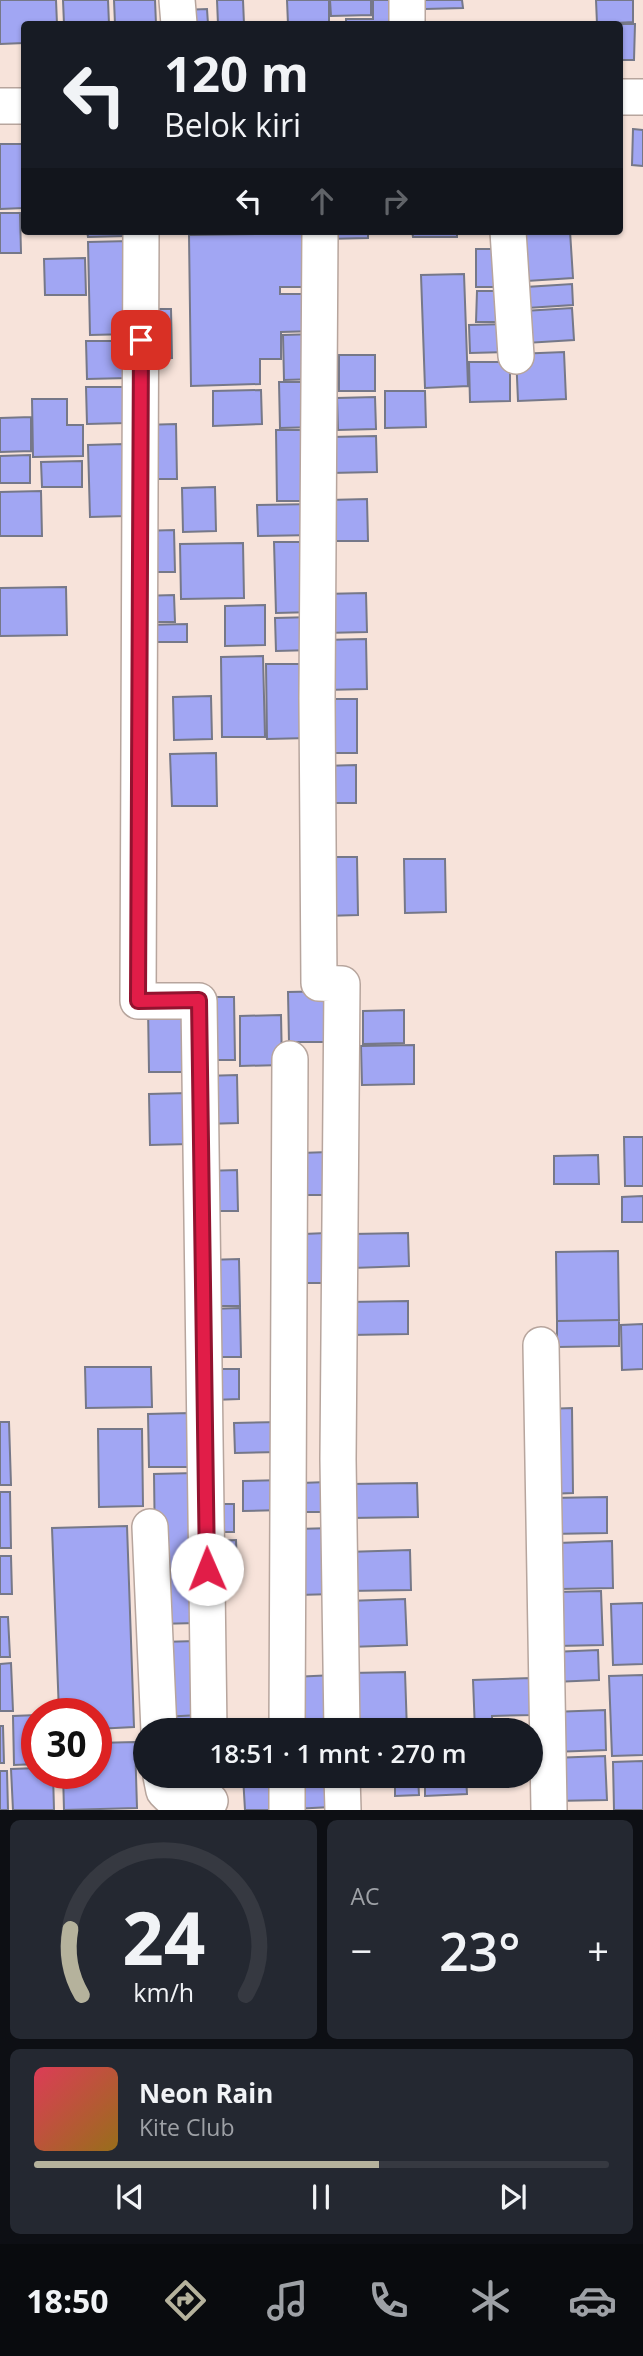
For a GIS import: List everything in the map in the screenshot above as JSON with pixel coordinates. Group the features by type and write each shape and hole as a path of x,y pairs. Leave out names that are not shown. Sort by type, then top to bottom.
{"street":[{"path":"177,0 179,21"},
{"path":"407,0 407,21"},
{"path":"623,97 643,97"},
{"path":"0,106 21,106"},
{"path":"141,235 138,1001 199,1000 209,1718"},
{"path":"320,235 317,698 319,983 342,984 338,1459 342,1718"},
{"path":"508,235 516,356"},
{"path":"288,1718 290,1059"},
{"path":"541,1345 549,1810"},
{"path":"150,1527 158,1718"},
{"path":"163,1788 169,1796 210,1796"},
{"path":"287,1788 287,1810"},
{"path":"342,1788 343,1810"}],"building":[{"path":"0,0 56,0 57,21 21,21 21,43 0,44"},
{"path":"63,0 108,0 109,21 64,21"},
{"path":"114,0 155,0 156,21 115,21"},
{"path":"217,0 243,0 244,21 218,21"},
{"path":"287,0 329,0 329,21 288,21"},
{"path":"330,0 371,0 371,15 331,16"},
{"path":"373,0 393,0 393,21 346,21 373,19"},
{"path":"424,0 462,0 463,8 425,9"},
{"path":"596,0 633,0 633,22 597,21"},
{"path":"207,9 208,21 183,21 182,10"},
{"path":"623,24 635,24 634,60 623,60"},
{"path":"633,129 643,130 643,166 632,165"},
{"path":"0,144 21,144 21,208 0,209"},
{"path":"0,213 20,213 21,253 0,253"},
{"path":"88,235 127,235 127,236"},
{"path":"189,235 315,235 316,287 280,287 280,294 315,294 315,331 281,332 281,359 260,359 260,384 191,386"},
{"path":"324,235 368,235 368,238 324,239"},
{"path":"413,235 457,235 457,237"},
{"path":"523,235 570,235 573,278 527,281"},
{"path":"129,241 131,334 90,335 88,242"},
{"path":"476,249 505,249 505,287 476,287"},
{"path":"85,258 86,295 45,295 44,259"},
{"path":"464,274 468,386 425,388 421,275"},
{"path":"572,284 573,305 527,308 526,287"},
{"path":"477,291 505,291 505,322 476,322"},
{"path":"572,308 574,340 526,343 524,311"},
{"path":"143,309 171,309 172,358 143,359"},
{"path":"507,324 508,352 470,353 469,325"},
{"path":"316,334 317,379 284,380 283,335"},
{"path":"86,341 128,341 128,378 87,379"},
{"path":"564,352 566,399 518,401 516,354"},
{"path":"339,355 375,355 375,391 339,391"},
{"path":"469,362 510,362 510,401 470,402"},
{"path":"279,382 317,382 317,427 280,428"},
{"path":"86,387 127,387 127,423 87,424"},
{"path":"261,390 262,424 213,426 213,391"},
{"path":"385,391 425,391 426,427 385,428"},
{"path":"375,397 376,429 338,430 337,398"},
{"path":"32,399 67,399 67,425 83,425 83,456 33,457"},
{"path":"31,417 31,451 0,452 0,418"},
{"path":"176,424 177,479 144,479 143,425"},
{"path":"276,430 316,430 317,501 277,501"},
{"path":"376,436 377,472 330,473 330,437"},
{"path":"125,444 127,516 90,517 88,445"},
{"path":"30,455 30,483 0,483 0,456"},
{"path":"82,461 82,487 42,487 41,462"},
{"path":"215,487 216,531 183,532 182,488"},
{"path":"41,491 42,536 0,536 0,492"},
{"path":"367,499 368,541 330,541 329,500"},
{"path":"315,504 315,535 258,536 257,505"},
{"path":"174,530 175,572 141,572 141,531"},
{"path":"274,542 314,542 315,612 276,613"},
{"path":"243,543 244,598 181,599 180,544"},
{"path":"66,587 67,635 0,636 0,588"},
{"path":"366,593 367,632 324,633 323,594"},
{"path":"174,595 175,622 140,622 140,596"},
{"path":"265,605 265,645 225,646 225,606"},
{"path":"313,617 313,650 276,651 275,618"},
{"path":"187,624 187,642 146,642 145,625"},
{"path":"366,639 367,689 325,690 323,640"},
{"path":"263,656 265,737 222,737 221,657"},
{"path":"266,664 307,664 309,738 267,739"},
{"path":"211,696 212,739 174,740 173,697"},
{"path":"319,699 357,699 357,753 320,753"},
{"path":"216,753 217,806 172,806 170,754"},
{"path":"356,765 356,803 322,803 322,766"},
{"path":"324,857 357,857 358,915 325,916"},
{"path":"404,859 445,859 446,912 405,913"},
{"path":"334,991 335,1042 289,1042 288,992"},
{"path":"203,997 234,997 235,1060 205,1060"},
{"path":"188,1006 189,1072 149,1072 148,1007"},
{"path":"404,1010 404,1043 363,1044 363,1011"},
{"path":"281,1015 282,1065 240,1066 240,1016"},
{"path":"414,1045 414,1084 362,1085 361,1046"},
{"path":"237,1075 238,1123 205,1124 204,1076"},
{"path":"188,1093 189,1144 150,1145 149,1094"},
{"path":"624,1137 643,1137 643,1186 625,1186"},
{"path":"329,1152 330,1195 301,1195 300,1153"},
{"path":"598,1155 599,1184 554,1184 554,1156"},
{"path":"237,1170 238,1211 206,1211 205,1171"},
{"path":"643,1196 643,1222 622,1222 622,1197"},
{"path":"326,1233 327,1283 305,1283 304,1234"},
{"path":"408,1233 409,1266 352,1268 352,1234"},
{"path":"618,1251 619,1320 557,1321 556,1252"},
{"path":"239,1259 240,1306 208,1306 207,1260"},
{"path":"408,1301 408,1334 350,1335 349,1302"},
{"path":"240,1308 241,1357 208,1357 208,1309"},
{"path":"619,1320 619,1346 557,1347 557,1321"},
{"path":"643,1324 643,1369 622,1370 621,1325"},
{"path":"85,1367 151,1367 152,1407 86,1408"},
{"path":"212,1369 239,1369 239,1399 213,1400"},
{"path":"572,1408 573,1493 547,1494 546,1409"},
{"path":"190,1413 191,1467 149,1467 148,1414"},
{"path":"0,1422 9,1422 11,1485 0,1485"},
{"path":"281,1422 281,1452 235,1453 234,1423"},
{"path":"98,1429 142,1429 143,1506 99,1507"},
{"path":"195,1473 197,1623 156,1624 154,1474"},
{"path":"283,1480 283,1510 243,1511 243,1481"},
{"path":"327,1482 328,1512 302,1512 301,1483"},
{"path":"417,1483 418,1517 350,1518 349,1484"},
{"path":"0,1492 10,1492 11,1548 0,1548"},
{"path":"607,1497 607,1533 550,1534 550,1498"},
{"path":"208,1504 234,1504 234,1532 208,1532"},
{"path":"127,1526 133,1727 112,1728 112,1698 58,1698 52,1528"},
{"path":"332,1528 334,1594 298,1595 297,1529"},
{"path":"236,1540 237,1565 210,1566 210,1541"},
{"path":"612,1541 613,1588 559,1589 558,1543"},
{"path":"410,1550 411,1590 347,1591 346,1552"},
{"path":"0,1556 11,1556 12,1594 0,1594"},
{"path":"601,1591 603,1645 557,1646 555,1592"},
{"path":"405,1599 407,1645 349,1647 347,1601"},
{"path":"643,1603 643,1664 613,1665 611,1604"},
{"path":"0,1617 8,1617 10,1657 0,1657"},
{"path":"196,1641 199,1715 163,1717 161,1642"},
{"path":"598,1650 599,1680 554,1682 552,1652"},
{"path":"11,1663 13,1711 0,1711 0,1664"},
{"path":"405,1672 407,1718 352,1718 350,1673"},
{"path":"334,1675 336,1718 295,1718 293,1677"},
{"path":"643,1675 643,1755 612,1756 609,1676"},
{"path":"532,1678 533,1715 474,1718 473,1680"},
{"path":"605,1710 606,1750 553,1752 552,1712"},
{"path":"199,1715 199,1718 163,1717"},
{"path":"13,1716 21,1716 21,1765 14,1765"},
{"path":"0,1726 3,1726 4,1763 0,1763"},
{"path":"133,1742 133,1788 136,1788 137,1808 64,1810 63,1789 112,1789 112,1743"},
{"path":"605,1756 607,1800 554,1801 552,1758"},
{"path":"643,1761 643,1810 614,1810 613,1762"},
{"path":"11,1769 21,1769 21,1789 53,1789 54,1810 13,1810"},
{"path":"0,1771 7,1771 8,1810 0,1810"},
{"path":"244,1788 281,1788 282,1810 245,1810"},
{"path":"292,1788 330,1788 331,1807 293,1809"},
{"path":"395,1788 419,1788 419,1795 395,1796"},
{"path":"425,1788 467,1788 467,1794 425,1796"}],"route":[{"path":"141,340 138,1001 199,1000 207,1569"}]}
